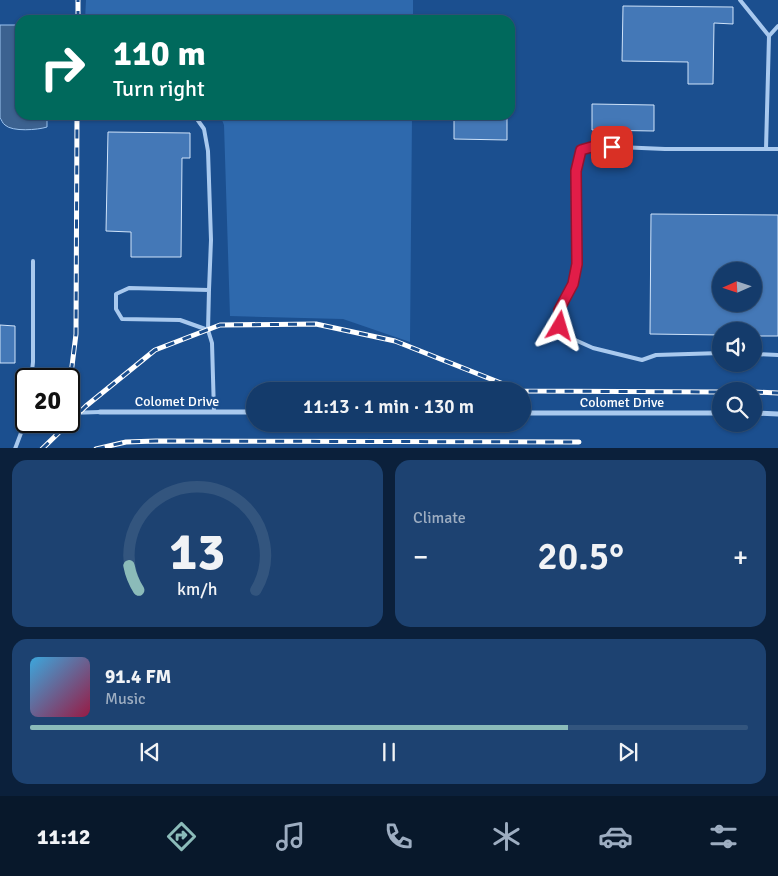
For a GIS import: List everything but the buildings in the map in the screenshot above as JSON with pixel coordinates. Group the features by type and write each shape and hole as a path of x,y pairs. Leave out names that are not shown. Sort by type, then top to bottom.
{"street":[{"name":"Colomet Drive","path":"100,412 246,412"},
{"name":"Colomet Drive","path":"531,413 712,413"},
{"path":"762,414 778,414"}],"lane":[{"path":"740,0 769,36 766,149"},
{"path":"769,36 778,26"},
{"path":"198,120 204,129 208,152 211,240 208,330 212,343 214,412"},
{"path":"712,353 656,355 642,360 593,348 564,335 560,326 559,310 573,284 577,264 576,171 581,150 595,146 665,150 778,149"},
{"path":"32,261 32,368"},
{"path":"208,330 180,320 122,319 116,309 116,294 129,288 209,290"},
{"path":"762,354 778,354"},
{"path":"80,413 100,412"},
{"path":"15,448 21,433"}],"shaded area":[{"path":"86,0 413,0 413,15 85,15"},
{"path":"0,25 15,25 15,120 47,120 47,127 32,130 13,129 4,124 0,118"},
{"path":"222,120 412,120 410,342 343,319 230,316 224,125"}],"railway":[{"path":"78,0 78,15"},
{"path":"72,368 76,334 77,120"},
{"path":"43,448 86,406 155,350 220,325 316,324 395,341 521,391 712,392"},
{"path":"762,392 778,393"},
{"path":"100,448 126,442 156,441 579,442"}],"route":[{"path":"560,326 559,310 573,284 577,264 576,171 581,150 595,146 612,147"}]}
